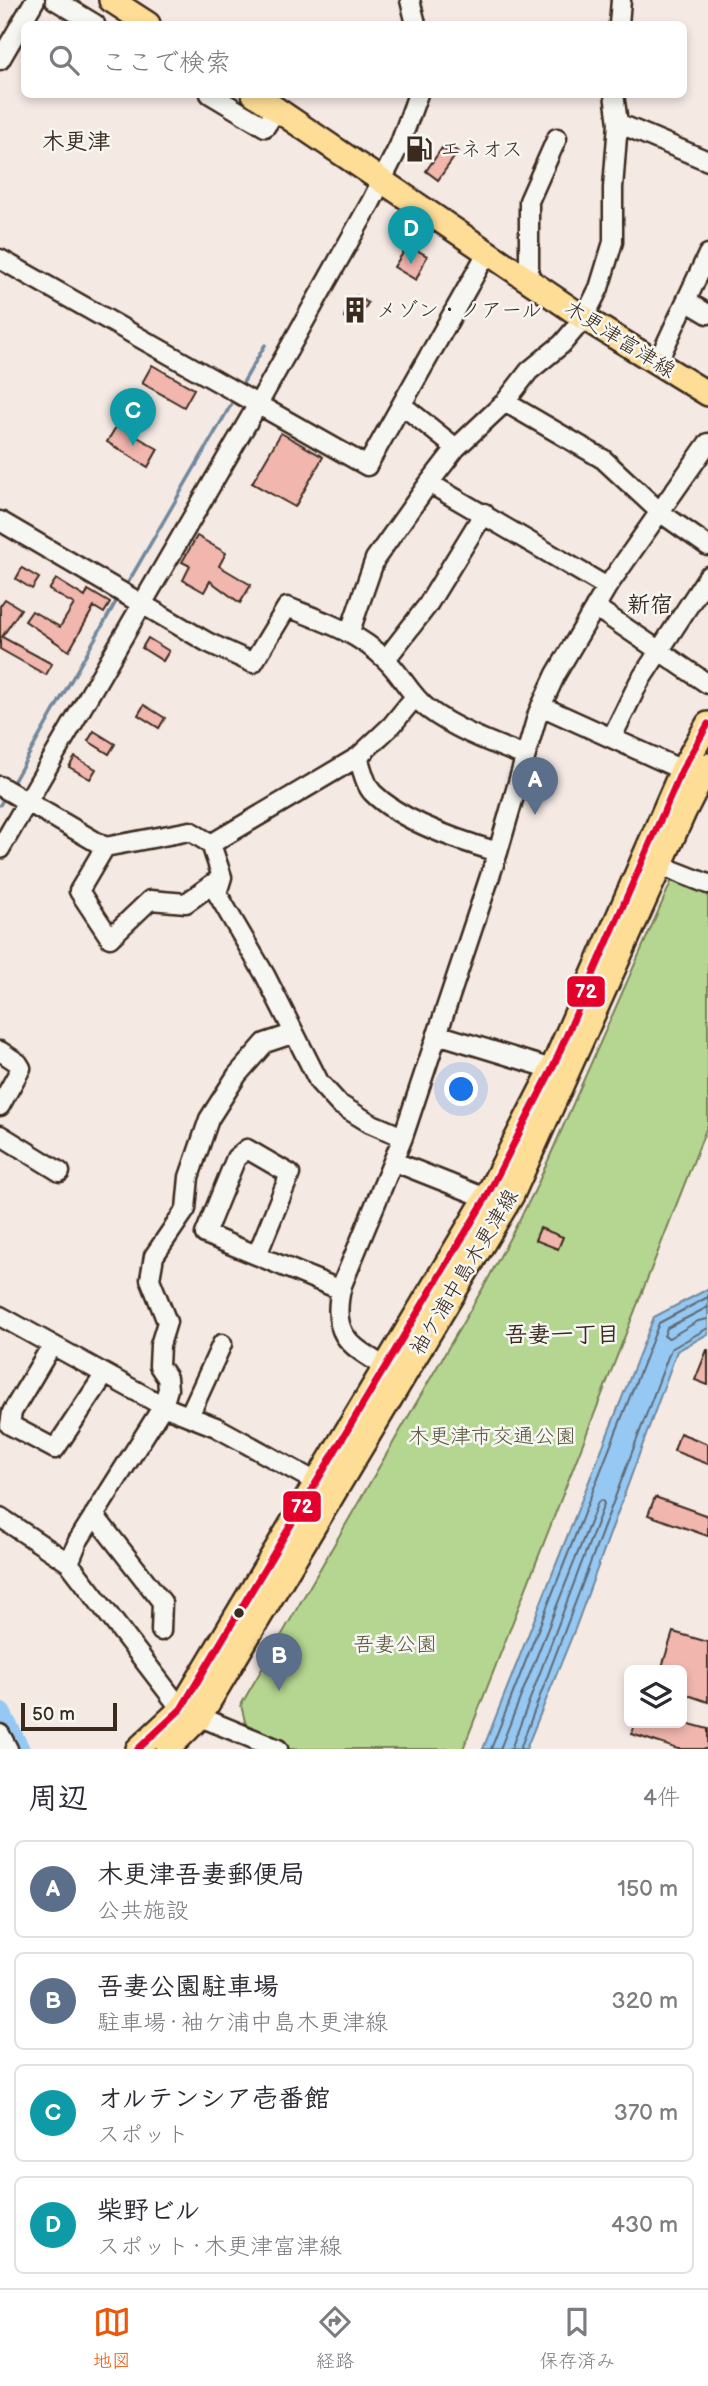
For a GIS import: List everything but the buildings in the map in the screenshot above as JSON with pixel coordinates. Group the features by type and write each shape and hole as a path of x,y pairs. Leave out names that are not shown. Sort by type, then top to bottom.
{"main road":[{"path":"111,0 143,21"},
{"name":"木更津富津線","path":"260,98 382,178 584,318 708,394"},
{"name":"袖ケ浦中島木更津線","path":"138,1749 190,1713 318,1483 512,1195 653,862 682,770 708,724"},
{"name":"袖ケ浦中島木更津線","path":"168,1749 394,1373 486,1198 653,862 684,812 708,765"}],"street":[{"path":"23,21 35,0"},
{"path":"55,0 90,21"},
{"path":"410,0 415,21"},
{"path":"619,21 621,0"},
{"path":"0,60 21,24"},
{"path":"217,98 265,127 276,109"},
{"path":"0,849 257,406 399,146 417,98"},
{"path":"350,631 375,559 429,483 456,448 505,402 529,371 562,344 584,318 599,288 613,242 613,188 618,123 615,98"},
{"path":"618,123 708,161"},
{"path":"529,281 528,201 557,138"},
{"path":"0,259 367,466 487,253"},
{"path":"657,361 708,254"},
{"path":"686,301 708,314"},
{"path":"505,402 603,459 661,513 708,546"},
{"path":"402,405 456,448"},
{"path":"394,1373 351,1347 342,1335 337,1305 341,1290 395,1162 498,852 541,706 607,587 708,443"},
{"path":"429,483 607,587"},
{"path":"386,659 427,606 484,513"},
{"path":"0,521 207,642 253,663 287,607 350,631 386,659 414,698 443,719 525,756"},
{"path":"612,737 639,682 708,576"},
{"path":"595,607 708,684"},
{"path":"211,844 358,757 392,725 414,698"},
{"path":"541,706 682,770"},
{"path":"358,757 371,792 428,825 498,852"},
{"path":"0,786 105,847 190,831 211,844 222,877 217,893 265,975 292,1034 319,1082 339,1104 370,1123 403,1137"},
{"path":"105,847 79,891 110,938 150,900 186,904 222,877"},
{"path":"653,862 708,884"},
{"path":"69,1563 78,1541 163,1405 168,1389 167,1378 159,1366 160,1345 167,1322 150,1279 154,1256 186,1209 189,1177 209,1119 237,1074 265,1043 292,1034"},
{"path":"438,1034 551,1069"},
{"path":"0,1051 21,1068 0,1106"},
{"path":"0,1135 60,1172"},
{"path":"257,1255 290,1174 247,1149 236,1158 205,1234 341,1290"},
{"path":"395,1162 486,1198"},
{"path":"1,1318 163,1405 216,1427 318,1483"},
{"path":"189,1416 222,1344"},
{"path":"52,1345 12,1412 10,1424 55,1449 105,1374"},
{"path":"94,1515 162,1602 160,1631"},
{"path":"0,1517 69,1563 190,1713 278,1749"}],"green space":[{"name":"吾妻公園","path":"676,871 708,884 708,1124 463,1749 278,1749 249,1738 241,1705 487,1281 535,1190"}],"water":[{"path":"708,1289 708,1334 677,1351 575,1629 526,1749 483,1749 654,1317"}],"waterway":[{"path":"240,388 265,345"},
{"path":"126,586 232,403"},
{"path":"11,786 117,600"},
{"path":"0,805 5,796"},
{"path":"0,1714 18,1749"}],"transit line":[{"name":"72","path":"138,1749 181,1709 486,1198 552,1069 682,770 708,724"}],"place":[{"name":"エネオス","path":"419,149"},
{"name":"柴野ビル","path":"411,264"},
{"name":"メゾン・ノアール","path":"355,310"},
{"name":"オルテンシア壱番館","path":"133,446"},
{"name":"木更津吾妻郵便局","path":"535,815"},
{"name":"吾妻公園駐車場","path":"279,1691"}],"district":[{"name":"木更津","path":"76,141"},
{"name":"新宿","path":"650,604"},
{"name":"吾妻一丁目","path":"562,1334"}],"park label":[{"name":"木更津市交通公園","path":"492,1436"}]}
